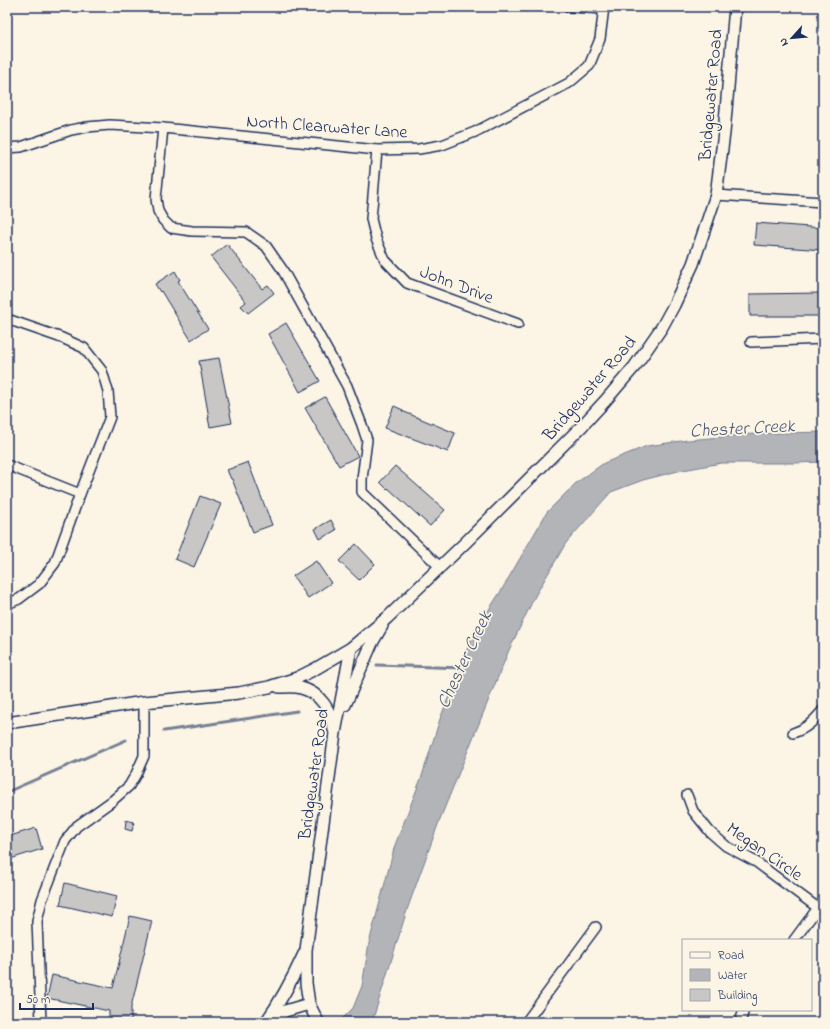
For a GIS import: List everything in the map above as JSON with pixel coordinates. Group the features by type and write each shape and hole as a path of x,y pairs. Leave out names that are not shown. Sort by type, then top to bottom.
{"street":[{"path":"569,7 604,8"},
{"name":"Bridgewater Road","path":"318,1022 309,1004 306,983 306,950 335,734 350,648 387,618 582,426 635,366 662,326 684,286 716,194 724,133 735,7"},
{"name":"North Clearwater Lane","path":"7,148 21,147 87,126 110,125 163,128 377,150 419,149 442,145 475,132 569,83 589,66 600,39 604,8"},
{"path":"163,128 156,199 158,211 163,220 171,228 192,231 246,232 266,246 282,269 346,386 358,413 367,440 362,479 362,492 440,567"},
{"name":"John Drive","path":"377,150 371,219 376,239 385,260 407,283 518,324"},
{"path":"716,194 823,202"},
{"path":"7,319 62,338 84,348 102,371 108,391 110,418 55,563 39,584 19,599 7,604"},
{"path":"751,342 823,339"},
{"path":"7,465 80,494"},
{"path":"335,734 344,706 357,676 372,643 387,618"},
{"path":"269,688 297,678 350,648"},
{"path":"7,722 144,702 239,693 269,688 301,687 311,692 325,704 332,719 335,734"},
{"path":"41,1022 37,921 42,900 65,841 78,826 112,801 128,786 136,774 144,756 144,702"},
{"path":"793,733 802,730 815,720 823,710"},
{"name":"Megan Circle","path":"687,796 693,811 710,832 726,846 756,862 820,904"},
{"path":"795,939 820,904"},
{"path":"526,1022 596,927"},
{"path":"267,1022 291,982 306,950"},
{"path":"267,1022 285,1011 309,1004"},
{"path":"740,1022 744,1011"}],"water":[{"path":"823,432 823,462 721,463 678,471 643,480 611,492 566,543 535,596 509,650 440,819 408,907 372,1022 339,1022 353,1008 362,986 369,943 395,845 422,776 440,719 473,634 501,591 547,512 576,483 604,463 647,446 688,440 753,434"}],"building":[{"path":"756,223 823,228 823,250 754,245"},
{"path":"227,244 262,289 268,285 274,293 248,313 241,306 246,302 211,257"},
{"path":"175,271 180,280 178,281 208,329 191,340 161,291 160,292 155,284"},
{"path":"823,293 823,316 750,316 750,294"},
{"path":"286,323 320,381 300,392 268,334"},
{"path":"219,358 232,423 210,427 199,361"},
{"path":"325,397 358,456 339,466 305,408"},
{"path":"394,406 403,410 402,411 455,433 448,452 385,428"},
{"path":"248,462 272,525 253,532 227,470"},
{"path":"395,466 445,510 430,526 380,482"},
{"path":"200,496 221,504 194,567 175,559"},
{"path":"331,520 336,530 320,539 315,529"},
{"path":"356,544 375,564 359,580 339,561"},
{"path":"316,561 331,583 308,598 293,576"},
{"path":"126,820 134,822 132,831 125,829"},
{"path":"36,828 42,849 7,860 7,837"},
{"path":"65,883 117,896 112,917 60,905"},
{"path":"130,916 152,921 131,1007 131,1022 109,1022 109,1011 47,998 52,975 113,988"}],"waterway":[{"name":"Chester Creek","path":"377,665 463,668"},
{"path":"164,731 297,711"},
{"path":"7,792 126,740"}]}
